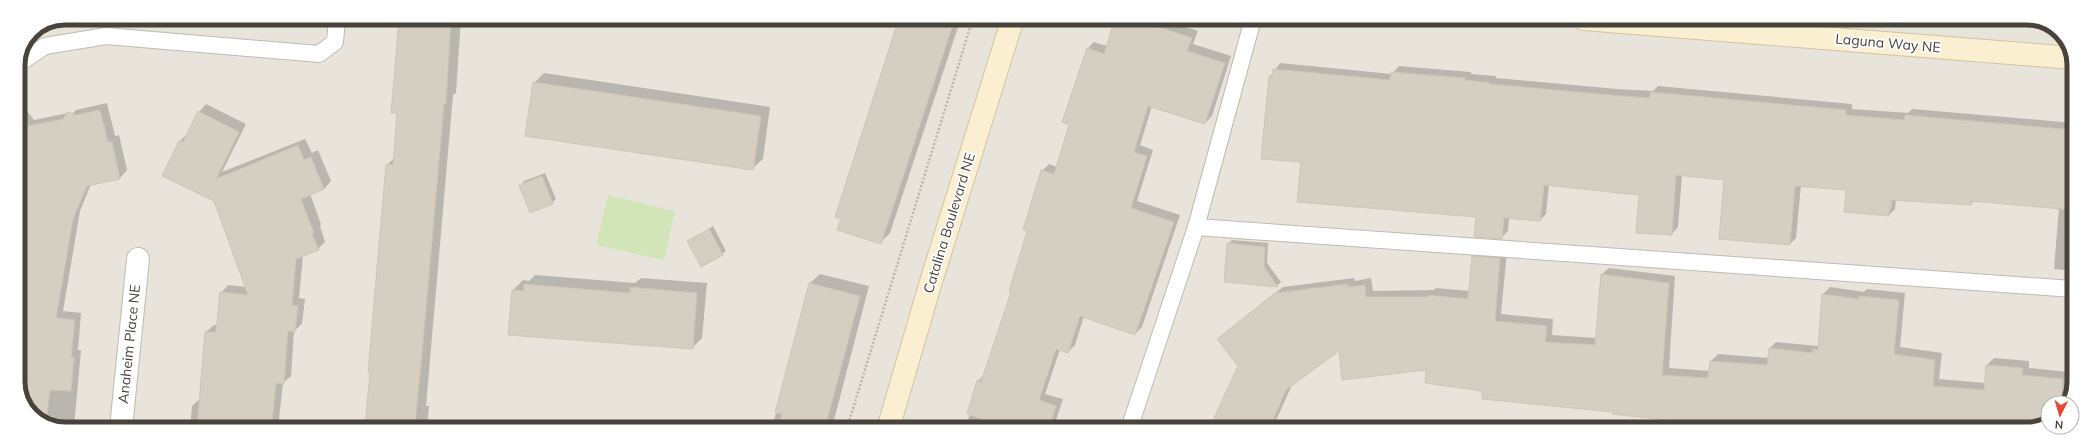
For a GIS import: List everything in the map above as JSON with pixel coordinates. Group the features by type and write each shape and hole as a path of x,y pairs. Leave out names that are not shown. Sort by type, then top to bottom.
{"street":[{"name":"Catalina Boulevard NE","path":"890,422 930,285 1011,25"},
{"name":"Laguna Way NE","path":"1659,25 2066,57"},
{"name":"Anaheim Place NE","path":"122,422 138,259"}],"lane":[{"path":"26,59 45,46 106,36 319,54 335,42 336,25"},
{"path":"1131,422 1196,227 1251,25"},
{"path":"1196,227 2067,290"}],"path":[{"path":"849,422 972,25"}],"shaded area":[{"path":"65,25 2035,26 2047,30 2057,39 2062,45 2066,54 2067,62 2065,395 2040,395 2040,420 2032,422 57,421 45,417 35,408 30,402 25,385 26,57 32,43 43,32 50,28"}],"green space":[{"path":"608,195 675,211 664,260 596,245"}],"building":[{"path":"399,25 451,25 446,104 444,104 415,422 366,422 370,372 368,372 386,164 393,165 397,113 391,113"},
{"path":"897,25 953,25 881,244 837,230 841,219 835,217"},
{"path":"1113,25 1153,25 1192,38 1187,51 1225,63 1205,124 1148,106 1134,152 1147,156 1131,208 1174,222 1135,335 1080,316 1068,353 1056,349 1039,400 1056,406 1051,422 990,422 967,414 977,380 981,382 1011,292 1009,291 1027,231 1023,230 1041,170 1054,174 1069,125 1062,122 1087,48 1104,54"},
{"path":"1273,69 1390,80 1391,72 1465,78 1465,80 1490,84 1609,95 1650,98 1650,92 1846,110 1846,115 1904,120 1905,115 2067,129 2067,209 1971,201 1971,205 1891,200 1889,216 1844,212 1846,190 1795,186 1790,245 1719,239 1724,180 1676,175 1672,235 1636,233 1639,195 1544,185 1540,221 1504,218 1502,239 1474,237 1476,217 1297,202 1301,162 1261,159 1269,76 1272,77"},
{"path":"533,82 761,116 753,170 525,136"},
{"path":"100,110 108,142 112,142 120,179 87,186 73,219 56,318 75,320 71,357 74,357 71,391 50,390 47,418 30,402 25,385 25,127 63,119 68,112 76,115"},
{"path":"198,111 239,132 216,179 298,145 304,160 311,157 324,189 301,199 314,233 312,234 319,250 296,259 292,305 298,306 295,332 288,331 284,384 276,383 272,422 198,422 205,332 216,332 220,292 248,295 214,201 162,176 179,141 183,142"},
{"path":"542,176 553,204 530,213 519,185"},
{"path":"709,229 723,255 701,267 687,241"},
{"path":"1227,243 1265,247 1264,267 1278,287 1224,282"},
{"path":"1472,256 1500,258 1495,321 1547,326 1545,342 1595,345 1601,274 1669,283 1662,375 1708,378 1710,361 1767,365 1769,348 1812,353 1813,349 1818,350 1822,294 1859,299 1859,296 1899,300 1894,354 1935,360 1933,386 1984,390 1986,365 2023,368 2022,375 2063,379 2062,395 2040,395 2040,420 2032,422 1736,422 1710,420 1710,422 1690,422 1612,414 1612,412 1482,399 1482,391 1425,383 1426,370 1342,380 1339,351 1286,390 1272,422 1212,422 1238,366 1217,339 1275,293 1348,284 1348,287 1365,285 1366,297 1428,297 1428,295 1468,299"},
{"path":"809,283 860,296 827,422 780,422 782,414 775,413"},
{"path":"524,284 630,293 630,287 697,293 693,349 508,335 512,290 524,291"}]}
